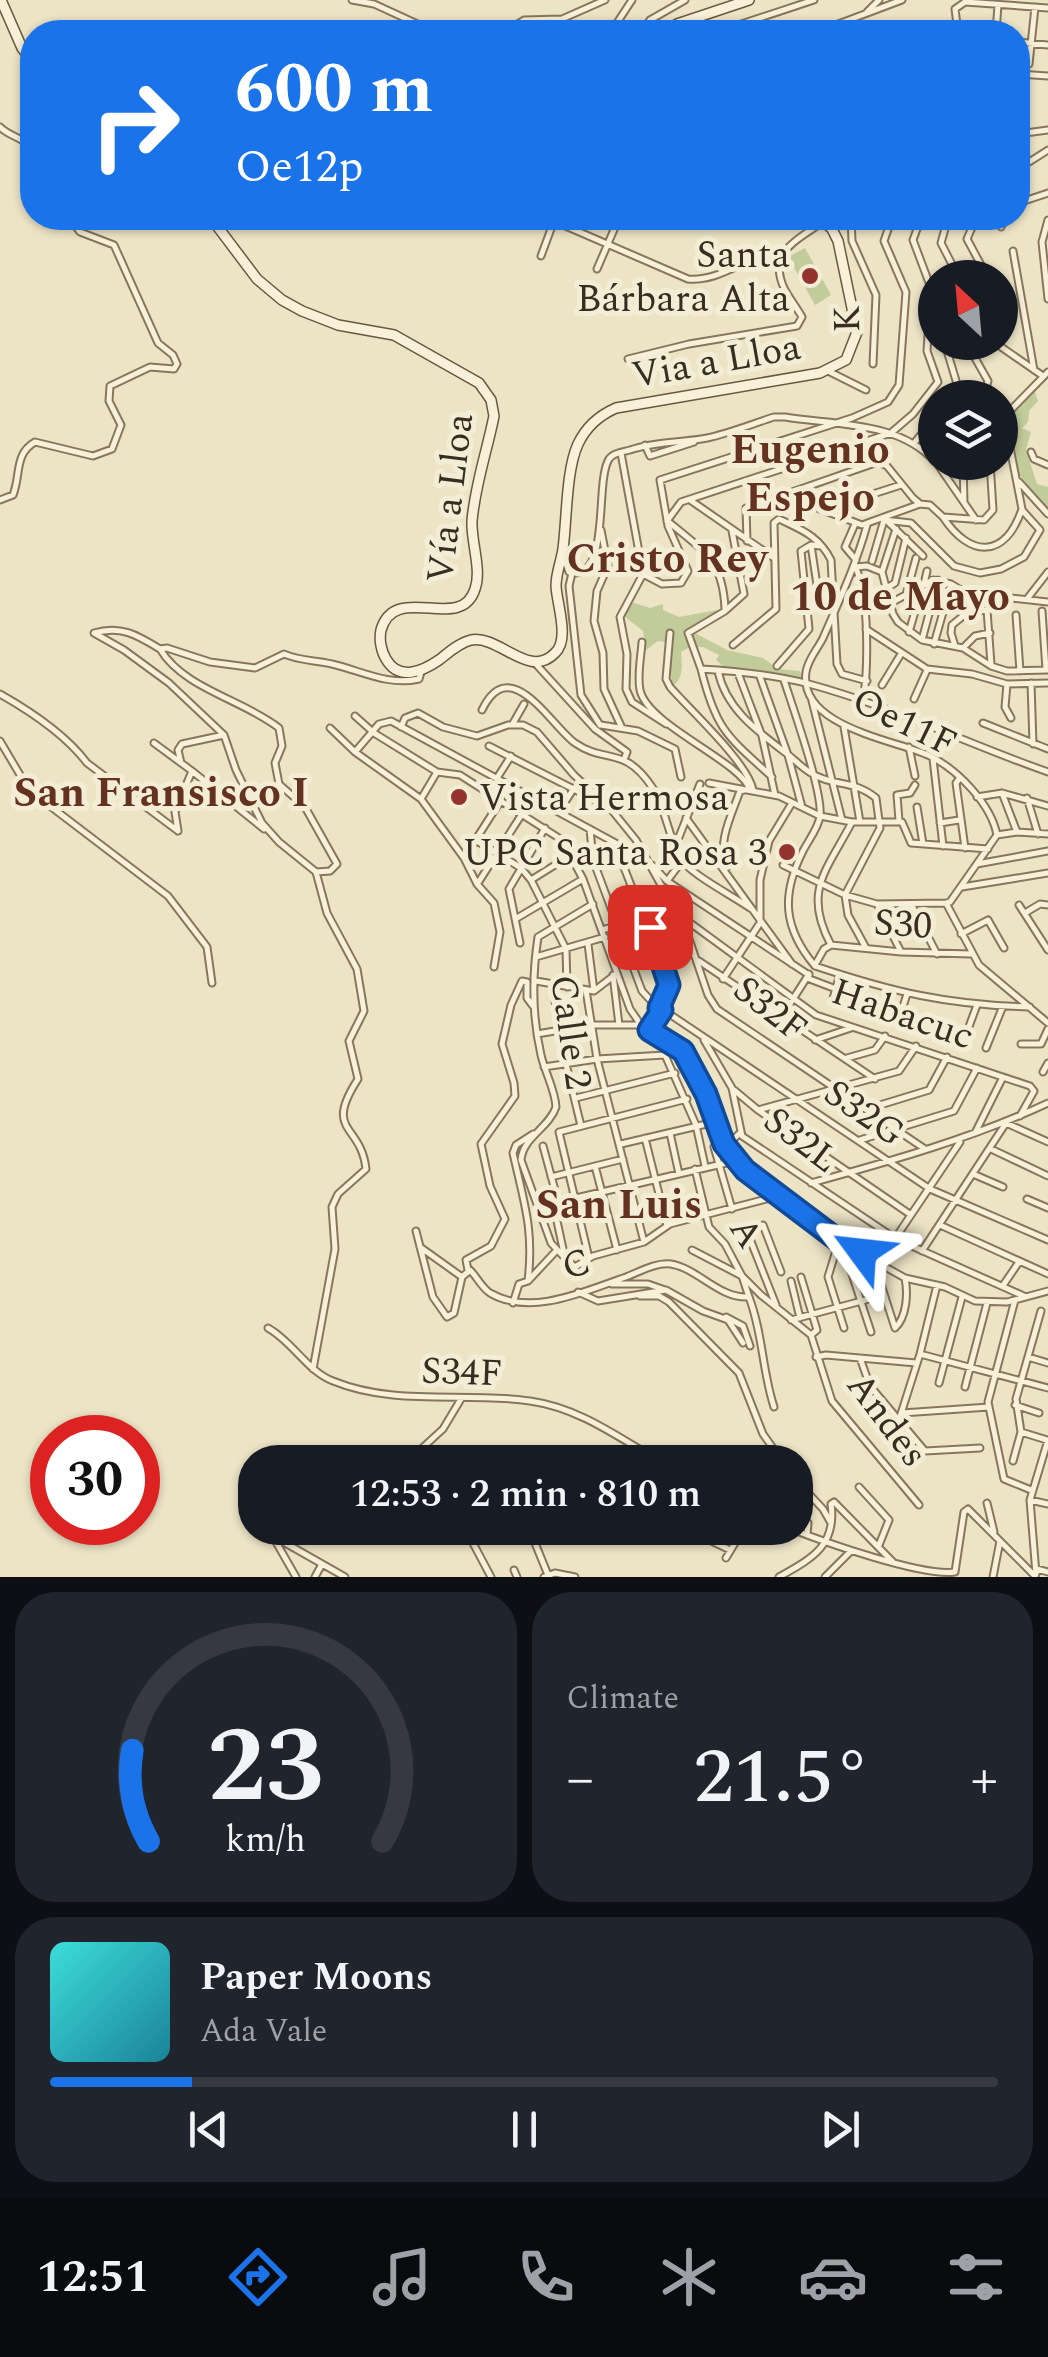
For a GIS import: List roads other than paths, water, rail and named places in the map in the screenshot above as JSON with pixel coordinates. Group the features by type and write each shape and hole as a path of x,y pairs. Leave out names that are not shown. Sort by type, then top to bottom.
{"street":[{"path":"1,0 20,43"},
{"path":"352,0 374,4 409,20"},
{"path":"524,20 562,19 605,0"},
{"path":"650,20 683,0"},
{"path":"689,20 748,0"},
{"path":"756,20 814,0"},
{"path":"865,14 879,0"},
{"path":"849,20 902,0"},
{"path":"956,20 955,9 965,2 1010,2 1048,8"},
{"path":"997,20 998,5"},
{"path":"1030,57 1035,7"},
{"path":"1032,43 1048,45"},
{"path":"1048,220 1042,242 1048,299"},
{"path":"0,500 16,490 23,450 35,442 93,456 112,449 120,426 109,401 110,386 150,366 174,370 177,364 173,355 158,343 114,244 79,230"},
{"name":"Vía a Lloa","path":"221,230 257,279 282,300 338,325 394,335 479,383 492,400 494,416 472,516 475,590 464,606 404,608 390,614 382,628 382,648 392,666 401,671 421,672"},
{"path":"540,256 548,230"},
{"path":"573,230 674,274 702,280 765,253 784,251"},
{"path":"597,268 613,230"},
{"path":"628,359 689,344 797,326 802,318 778,268 784,251 809,230"},
{"name":"Via a Lloa","path":"534,662 550,657 560,646 556,580 576,448 589,427 616,408 828,371 849,357 857,332 838,242 831,230"},
{"name":"K","path":"852,230 852,241 876,295 873,364"},
{"path":"643,574 671,586 681,583 688,574 667,521 659,482 834,425 888,402 899,385 906,292 884,241 888,230"},
{"path":"667,521 676,506 688,500 891,432 913,414 938,382 927,351 931,288 913,240 917,230"},
{"path":"945,230 941,243 950,260"},
{"path":"971,230 967,240 978,260"},
{"path":"1012,251 1034,370"},
{"path":"1018,359 1045,374 1018,402"},
{"path":"828,371 866,390"},
{"path":"645,445 650,456 774,417 891,432 918,445"},
{"path":"572,573 583,572 595,559 602,487 609,460 645,445 706,438"},
{"path":"915,442 918,438"},
{"path":"1031,452 1034,459 1048,465"},
{"path":"620,453 643,574 620,616 627,654 626,689 632,702 741,776 749,790"},
{"path":"748,541 744,510 878,462 920,504"},
{"path":"949,480 976,520"},
{"path":"964,480 964,502"},
{"path":"943,517 988,518 993,510 991,480"},
{"path":"884,520 911,523 954,566 980,573 1001,569 1024,558 1044,530 1022,510 1017,480"},
{"path":"1017,480 1048,514"},
{"path":"821,511 900,485"},
{"path":"784,495 855,524 867,525 920,504 930,505 962,542 982,548 1006,538 1022,510"},
{"path":"688,500 774,558"},
{"path":"733,645 774,612 776,519 814,536 824,547 831,560 840,671 867,681"},
{"path":"884,520 906,538 920,557 906,595"},
{"path":"872,561 884,520"},
{"path":"667,521 714,561 723,582 725,610"},
{"path":"599,522 608,566 597,590 594,621 603,653 604,689 621,726"},
{"path":"855,524 846,547 860,580 866,629 867,681 863,702"},
{"path":"806,683 808,663 856,564 867,525"},
{"path":"896,528 882,572 885,589 898,622 922,640 964,648 991,666 1047,670 1042,611"},
{"path":"732,531 745,586 741,598 688,633 712,710 723,731 772,778"},
{"path":"885,589 894,583 906,538"},
{"path":"777,666 809,629 800,554 811,545 824,547"},
{"path":"811,545 820,605"},
{"path":"562,552 572,573 569,586 580,694 600,725"},
{"path":"856,564 882,572"},
{"path":"924,584 927,572"},
{"path":"1026,599 1048,572"},
{"path":"889,604 938,580 966,593 1048,602"},
{"path":"922,640 938,580"},
{"path":"934,644 951,584"},
{"path":"910,632 919,598"},
{"path":"955,646 951,628 968,612 987,610 991,666"},
{"path":"1016,615 1020,671"},
{"path":"866,629 928,668 1007,684 1048,683"},
{"path":"270,834 243,787 224,735 169,683 94,633 130,631 160,649 168,662 200,684 260,713 280,728 282,746 275,763 279,784 305,806 337,864 330,871 316,872"},
{"path":"670,634 666,679 670,688 752,781 749,790"},
{"path":"964,648 974,636 990,634"},
{"path":"160,649 254,668 284,654 350,668 384,681 414,681 421,672 473,640 486,641 534,662 585,719 620,745 625,757"},
{"path":"642,642 640,691 676,730"},
{"path":"882,685 901,654"},
{"path":"914,699 928,668"},
{"path":"702,669 806,683 940,728 982,749 1048,772"},
{"path":"718,670 724,691 737,712 762,736 812,774 854,783 876,798 880,822 845,895 848,915 866,948"},
{"path":"738,673 762,736 774,795"},
{"path":"760,676 802,807"},
{"path":"784,680 812,774 820,816 793,870 788,898 797,943 814,966 930,1000 1030,1007"},
{"name":"Oe11F","path":"806,683 811,696 844,727 933,758 990,812 997,835"},
{"path":"1031,683 1033,744"},
{"path":"1007,684 1005,707 1011,718"},
{"path":"482,710 494,694 516,690 539,704 575,743 625,757 653,788 682,861 750,908"},
{"path":"0,694 40,721 87,763 178,832 175,812 192,771"},
{"path":"811,696 842,820"},
{"path":"512,725 524,704"},
{"path":"401,727 405,718 418,714 477,736 512,725 537,732 574,775 610,808 636,840 646,860"},
{"path":"354,716 437,772 460,775 562,840 583,879 630,1009 641,1025 683,1051 706,1094 724,1144 748,1173 839,1241 905,1278 987,1302 1015,1300 1048,1291"},
{"path":"585,719 638,730 675,748 681,777"},
{"path":"354,752 379,724 391,721 646,860 667,881 808,976 836,989"},
{"path":"983,723 1048,748"},
{"path":"781,1018 824,949 831,945 818,917 820,883 856,822 844,727"},
{"path":"330,728 354,752 421,800 464,858 496,910 500,932 494,968"},
{"path":"181,763 178,750 182,744 224,735"},
{"path":"0,741 30,790 168,896 207,947 212,983"},
{"path":"154,743 316,872 327,913 357,968 364,1011 349,1041 358,1080 341,1111 366,1166 362,1175 338,1194 332,1207 332,1273 313,1369"},
{"path":"489,746 610,808"},
{"path":"909,748 916,776"},
{"path":"497,778 511,756"},
{"path":"933,758 942,846"},
{"path":"421,800 437,772"},
{"path":"959,779 959,820 965,848"},
{"path":"709,783 774,795 820,816 856,822 899,822 904,825 909,841 988,849"},
{"path":"676,845 700,784"},
{"path":"899,822 896,796 909,794 915,785"},
{"path":"560,810 574,788"},
{"path":"749,790 740,792 722,853 750,908 794,967"},
{"path":"977,797 1002,793 1048,806"},
{"path":"1002,793 1017,832"},
{"path":"1026,798 1038,834"},
{"path":"464,858 502,800"},
{"path":"723,978 760,923 760,880 770,842 792,803"},
{"path":"917,806 923,844"},
{"path":"478,884 522,814"},
{"path":"686,818 733,878"},
{"path":"940,823 959,820"},
{"path":"520,943 509,889 545,828"},
{"path":"590,828 594,860 644,994 660,1009"},
{"path":"783,866 845,895 877,904 946,904 997,835 1048,834"},
{"path":"477,841 521,868 532,880 566,949 568,987"},
{"path":"618,844 617,850 669,981 669,989 649,1030"},
{"path":"977,864 1048,851"},
{"path":"532,880 571,855"},
{"name":"S32F","path":"646,860 686,930 717,1009 925,1148"},
{"path":"667,881 682,861"},
{"path":"958,888 1048,872"},
{"path":"516,918 583,879"},
{"name":"Habacuc","path":"670,902 688,924 816,1014 1032,1088 1034,1091 1020,1116"},
{"path":"556,926 593,904"},
{"path":"877,904 901,952"},
{"path":"912,904 937,954"},
{"path":"946,904 982,969 1048,1026 1041,1044 1021,1044"},
{"path":"1025,914 1040,904 1048,905"},
{"path":"1020,905 1048,950"},
{"path":"535,957 588,943 617,924 645,917"},
{"path":"961,934 988,920 1004,948"},
{"name":"Calle 2","path":"540,1130 556,1107 544,1068 533,1006 535,957 538,937 556,926"},
{"path":"588,943 590,1025 644,1242"},
{"name":"S30","path":"831,945 971,954"},
{"path":"696,959 875,1079"},
{"path":"535,981 590,990 615,974"},
{"path":"615,974 619,1025"},
{"path":"832,1002 840,974"},
{"path":"533,1006 527,982 522,981 511,1005 502,1044 515,1096 481,1144 490,1186 505,1220 493,1245 466,1260 468,1270 490,1293 513,1303 519,1284 536,1276 556,1251"},
{"path":"552,984 581,1126"},
{"path":"898,1022 907,994"},
{"path":"964,1040 978,1004"},
{"path":"986,1048 1003,1006"},
{"name":"S32G","path":"660,1009 930,1189 1045,1239"},
{"path":"537,1034 590,1025 641,1025"},
{"path":"815,1040 854,1027"},
{"name":"S32L","path":"702,1036 732,1088 740,1132 896,1239 1026,1297"},
{"path":"844,1059 875,1050 884,1036"},
{"path":"758,1110 902,1070 916,1046"},
{"path":"544,1068 665,1054 687,1099 704,1166"},
{"path":"865,1109 929,1090 947,1058"},
{"path":"1044,1072 1048,1062"},
{"path":"858,1140 954,1111 976,1068"},
{"path":"575,1098 675,1073"},
{"path":"974,1134 1003,1077"},
{"path":"732,1088 912,1215"},
{"path":"589,1258 558,1134 687,1099"},
{"path":"811,1183 961,1139 1048,1103"},
{"path":"619,1144 715,1122"},
{"path":"1006,1123 1046,1139"},
{"path":"922,1251 1006,1123"},
{"path":"540,1130 523,1148 521,1160 526,1180 556,1251 575,1267 589,1258 644,1242 666,1226 782,1195"},
{"path":"528,1281 532,1242 513,1151 518,1143 540,1130"},
{"path":"670,1132 679,1174"},
{"path":"732,1209 714,1145 724,1144 740,1132"},
{"path":"645,1138 666,1226"},
{"path":"878,1264 961,1139"},
{"path":"543,1146 565,1258"},
{"path":"991,1149 1048,1176"},
{"path":"551,1177 622,1158"},
{"path":"574,1198 704,1166 738,1162"},
{"path":"596,1166 617,1250"},
{"name":"A","path":"695,1169 710,1230 724,1242 742,1276"},
{"path":"973,1174 1003,1187"},
{"path":"1027,1199 1048,1208"},
{"path":"763,1225 781,1272"},
{"path":"940,1225 1048,1274"},
{"path":"746,1229 777,1308"},
{"path":"705,1240 710,1230"},
{"path":"1045,1239 1048,1230"},
{"path":"416,1231 433,1298 445,1316 454,1313 462,1276 468,1270"},
{"path":"839,1241 828,1275 844,1328"},
{"path":"420,1247 462,1276"},
{"path":"692,1250 742,1276 811,1335"},
{"path":"848,1262 871,1332"},
{"path":"1003,1286 1019,1262"},
{"name":"C","path":"513,1303 532,1304 651,1267 674,1264 737,1298 749,1297"},
{"path":"878,1275 893,1326 900,1324 908,1291 905,1278"},
{"path":"742,1276 763,1341 763,1362 774,1406"},
{"path":"801,1277 813,1314"},
{"path":"790,1281 800,1318"},
{"path":"604,1284 648,1284 666,1290 703,1311 743,1326 747,1345"},
{"path":"900,1416 936,1284"},
{"path":"640,1296 666,1290"},
{"path":"578,1292 592,1301 659,1296 669,1302 739,1373 770,1445"},
{"path":"791,1320 884,1294"},
{"path":"939,1383 962,1297"},
{"path":"1015,1300 989,1407 1005,1481 1032,1490"},
{"path":"965,1387 987,1302"},
{"path":"1013,1460 1021,1432 1015,1405 1041,1311"},
{"name":"Andes","path":"813,1314 817,1331 811,1335 816,1357 834,1405 919,1505"},
{"name":"S34F","path":"268,1328 313,1369 333,1381 385,1396 528,1400 567,1410 633,1445"},
{"path":"920,1354 1048,1388"},
{"path":"816,1357 916,1364"},
{"path":"860,1358 870,1386 928,1452 980,1448"},
{"path":"1028,1358 1048,1363"},
{"path":"426,1445 443,1429 461,1399"},
{"path":"1015,1405 1040,1413"},
{"path":"900,1416 989,1407"},
{"path":"1021,1432 1048,1440 1030,1500 1036,1574"},
{"path":"859,1487 889,1520 879,1545"},
{"path":"813,1499 832,1526"},
{"path":"1030,1500 1048,1504"},
{"path":"779,1577 810,1558 826,1542 832,1526 831,1504 836,1502 894,1565"},
{"path":"988,1504 997,1537 993,1577"},
{"path":"813,1537 932,1576 955,1572 965,1510 969,1509 1036,1574"},
{"path":"277,1545 296,1577"},
{"path":"288,1545 345,1577"},
{"path":"474,1545 491,1577"},
{"path":"535,1545 546,1576 574,1577"},
{"path":"720,1545 730,1550"},
{"path":"726,1558 733,1545"},
{"path":"825,1577 850,1551"},
{"path":"314,1577 322,1564"},
{"path":"1036,1574 1048,1572"}],"place":[{"name":"Santa Bárbara Alta","path":"810,276"},
{"name":"Vista Hermosa","path":"459,797"},
{"name":"UPC Santa Rosa 3","path":"787,852"}],"district":[{"name":"Eugenio Espejo","path":"810,472"},
{"name":"Cristo Rey","path":"667,557"},
{"name":"10 de Mayo","path":"900,595"},
{"name":"San Fransisco I","path":"161,791"},
{"name":"San Luis","path":"619,1203"}]}
